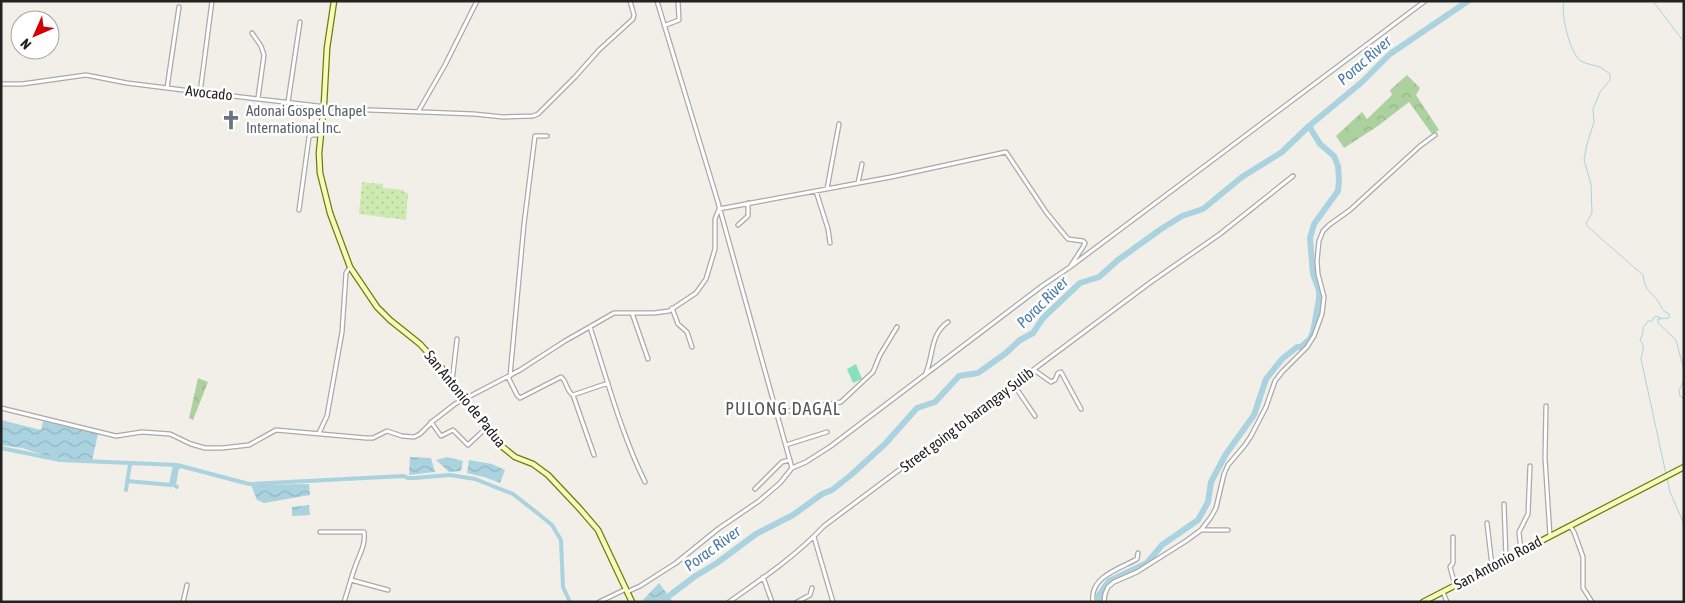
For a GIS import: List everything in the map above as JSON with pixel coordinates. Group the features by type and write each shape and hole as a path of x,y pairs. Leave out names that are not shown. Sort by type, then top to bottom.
{"street":[{"path":"200,93 212,1"},
{"name":"San Antonio de Padua","path":"334,1 326,48 319,166 324,193 350,267 378,308 420,344 441,367 464,400 500,444 515,457 533,464 548,475 598,530 632,602"},
{"path":"418,112 445,65 477,1"},
{"name":"Avocado","path":"1,84 22,84 86,74 127,83 323,107 474,114 503,118 535,116 575,77 599,50 633,19 634,15 630,1"},
{"path":"657,1 666,25 792,468"},
{"path":"666,25 679,20 678,1"},
{"path":"599,602 640,586 676,563 718,528 759,501 780,483 792,468 806,462 831,446 1042,286 1425,1"},
{"path":"167,88 179,7"},
{"path":"288,102 300,22"},
{"path":"252,33 262,46 264,55 258,98"},
{"path":"827,188 839,124"},
{"path":"299,210 309,137 310,135 320,135"},
{"path":"1104,602 1104,594 1114,582 1137,572 1201,530 1212,517 1228,465 1251,436 1266,407 1275,381 1307,347 1314,336 1322,314 1324,297 1317,261 1319,241 1323,231 1350,210 1420,146 1435,135"},
{"path":"547,136 535,136 509,376 520,398 561,377 564,379 568,392 573,395 594,456"},
{"path":"719,209 858,183 1006,152 1046,212 1063,233 1068,238 1083,241 1084,248 1070,267"},
{"path":"858,183 862,164"},
{"name":"Street going to barangay Sulib","path":"729,602 814,537 824,526 1121,304 1220,234 1293,176"},
{"path":"816,191 828,229 830,243"},
{"path":"738,225 740,221 748,216 748,203"},
{"path":"1,408 116,436 142,432 170,434 205,448 249,445 276,430 366,438 373,438 387,431 402,436 414,437 420,434 445,411 509,376 614,313 654,313 672,308 696,293 706,279 716,243 715,219 719,209"},
{"path":"319,433 327,416 329,406 342,332 346,273 350,267"},
{"path":"672,308 678,324 687,332 692,348"},
{"path":"632,314 648,359"},
{"path":"925,376 930,364 936,335 942,326 948,322"},
{"path":"590,327 631,452 645,482"},
{"path":"777,413 841,402 873,372 880,355 896,327"},
{"path":"452,382 457,339"},
{"path":"1034,370 1051,382 1061,372 1081,409"},
{"path":"573,395 608,383"},
{"path":"1014,384 1035,416"},
{"path":"1546,406 1545,462 1550,536"},
{"path":"432,422 441,436 453,430 468,445 486,428"},
{"path":"786,445 827,432"},
{"path":"755,488 782,462 790,460"},
{"path":"1521,551 1519,532 1528,514 1530,466"},
{"name":"San Antonio Road","path":"1423,602 1570,524 1684,467"},
{"path":"1504,504 1506,558"},
{"path":"1487,523 1492,566"},
{"path":"1570,524 1583,557 1583,588 1592,602"},
{"path":"1201,530 1228,530"},
{"path":"320,532 364,532 365,537 360,558 356,563 344,602"},
{"path":"814,537 833,602"},
{"path":"1453,537 1453,563 1450,567 1456,585"},
{"path":"1093,602 1092,595 1094,590 1104,575 1137,559 1138,553"},
{"path":"763,577 772,602"},
{"path":"351,580 388,590"},
{"path":"183,602 187,585"},
{"path":"797,602 810,595 812,588"},
{"path":"1443,592 1448,602"}],"green space":[{"path":"1407,75 1420,88 1416,95 1439,130 1432,134 1409,102 1378,126 1344,148 1336,136 1362,112 1367,119 1392,95 1390,90"},
{"path":"362,182 383,184 383,188 404,190 404,192 408,193 406,220 359,214"},
{"path":"856,364 862,379 853,383 847,369"},
{"path":"198,378 208,382 193,420 189,418"}],"water":[{"path":"1,420 41,430 43,421 98,434 92,461 50,457 22,448 1,445"},
{"path":"410,457 431,458 435,472 409,475"},
{"path":"447,457 463,461 461,471 449,472 436,460"},
{"path":"469,460 492,464 505,470 500,483 467,473"},
{"path":"309,484 310,495 264,503 257,500 251,485"},
{"path":"309,505 310,515 292,516 292,507"},
{"path":"659,583 673,602 641,602"}],"waterway":[{"name":"Porac River","path":"661,602 756,534 793,515 822,494 832,490 885,444 917,408 935,402 959,376 978,373 1006,353 1020,340 1033,333 1043,318 1080,283 1099,277 1118,260 1161,229 1182,216 1203,209 1242,177 1282,152 1309,126 1362,82 1390,54 1468,1"},
{"path":"1564,1 1563,14 1567,33 1577,57 1581,61 1600,67 1610,74 1610,80 1600,92 1593,109 1594,122 1584,160 1591,184 1592,213 1586,223 1588,227 1643,275 1647,289 1664,311 1669,314 1669,318 1658,319 1658,323 1676,340 1684,370"},
{"path":"1653,1 1684,42"},
{"path":"1099,602 1099,595 1109,581 1147,563 1162,545 1198,520 1208,502 1211,482 1226,454 1254,415 1266,379 1282,359 1310,339 1319,299 1319,290 1313,274 1310,238 1314,224 1338,191 1339,180 1338,166 1334,156 1320,144 1309,126"},
{"path":"1661,318 1655,316 1652,321 1648,321 1643,328 1640,340 1643,347 1641,359 1666,474"},
{"path":"1684,379 1679,391 1680,396 1684,399"},
{"path":"1,448 60,460 177,465 249,484 404,476 414,478 450,475 475,479 513,494 552,525 561,540 563,587 570,602"},
{"path":"126,490 130,464"},
{"path":"127,481 171,485 175,465"},
{"path":"177,487 174,485 177,468 180,466"},
{"path":"1667,478 1670,492 1684,524"},
{"path":"1684,528 1684,534"}],"place":[{"name":"Adonai Gospel Chapel International Inc.","path":"231,120"}],"district":[{"name":"PULONG DAGAL","path":"783,409"}]}
